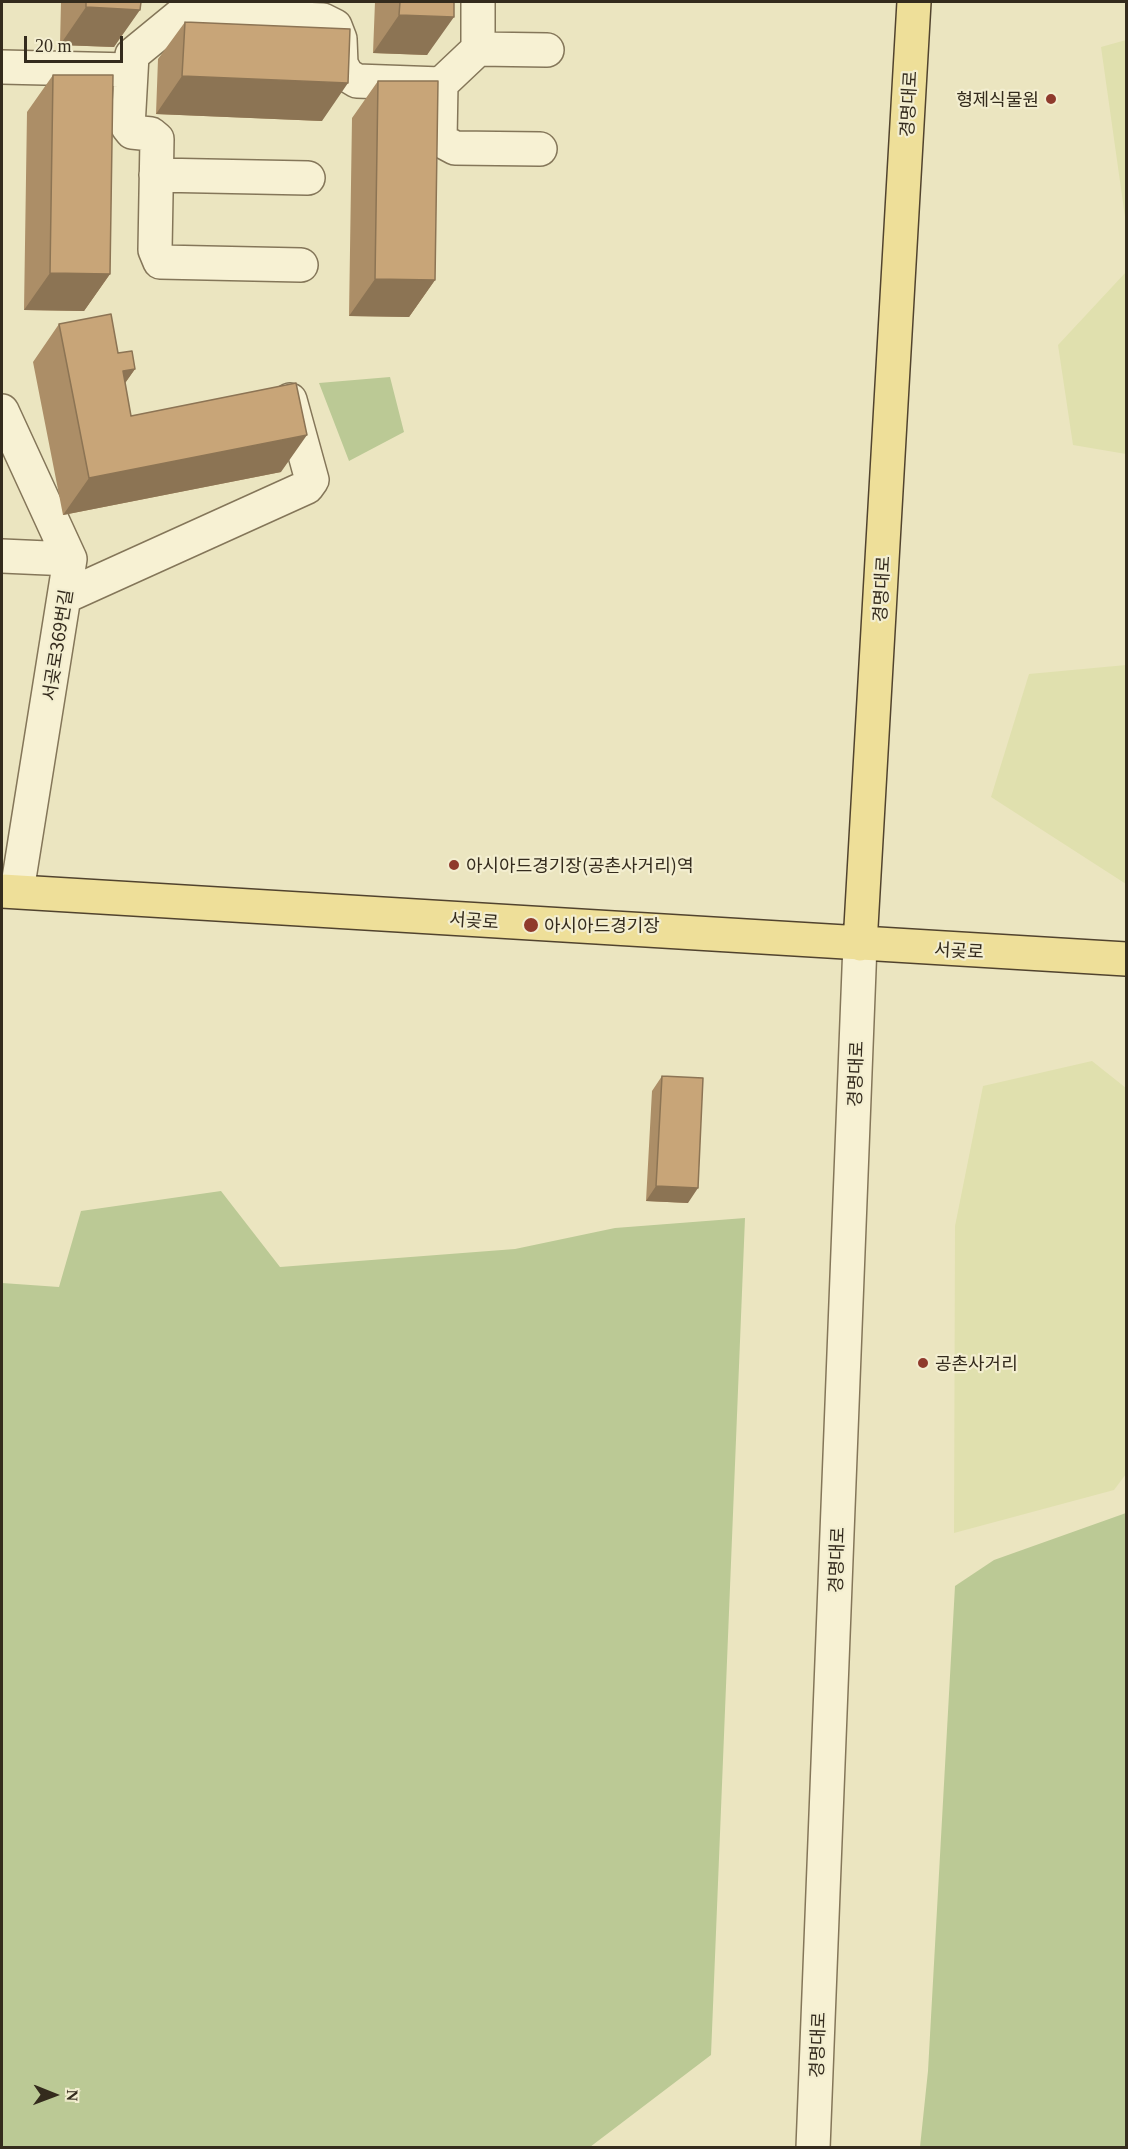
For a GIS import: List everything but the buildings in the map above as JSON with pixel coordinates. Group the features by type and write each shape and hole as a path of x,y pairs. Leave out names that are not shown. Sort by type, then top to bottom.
{"main road":[{"name":"경명대로","path":"861,944 914,2"},
{"name":"서곶로","path":"9,891 1126,959"}],"street":[{"path":"478,2 477,48 441,84 440,140 455,148 540,149"},
{"path":"301,265 160,262 155,249 157,139 151,134 132,132 128,127 132,55 182,14 308,10 336,26 340,39 341,64 347,75 357,81 441,84"},
{"path":"477,48 547,50"},
{"path":"2,67 130,70"},
{"path":"156,175 308,178"},
{"path":"64,597 307,487 312,480 289,396 279,390 256,394"},
{"path":"2,411 70,559 2,556"},
{"name":"서곶로369번길","path":"9,891 70,559"},
{"name":"경명대로","path":"813,2148 861,944"}],"green space":[{"path":"1126,40 1126,224 1101,47"},
{"path":"1126,272 1126,454 1073,445 1058,345"},
{"path":"390,377 404,432 349,461 319,383"},
{"path":"1126,665 1126,884 991,797 1029,674"},
{"path":"1092,1061 1126,1088 1126,1474 1114,1490 954,1533 955,1226 983,1086"},
{"path":"221,1191 280,1267 515,1249 615,1228 745,1218 711,2055 590,2147 2,2147 2,1283 59,1287 81,1211"},
{"path":"1126,1513 1126,2147 920,2147 928,2071 955,1586 994,1560"}],"place":[{"name":"형제식물원","path":"1051,99"},
{"name":"아시아드경기장(공촌사거리)역","path":"454,865"},
{"name":"아시아드경기장","path":"531,925"},
{"name":"공촌사거리","path":"923,1363"}]}
